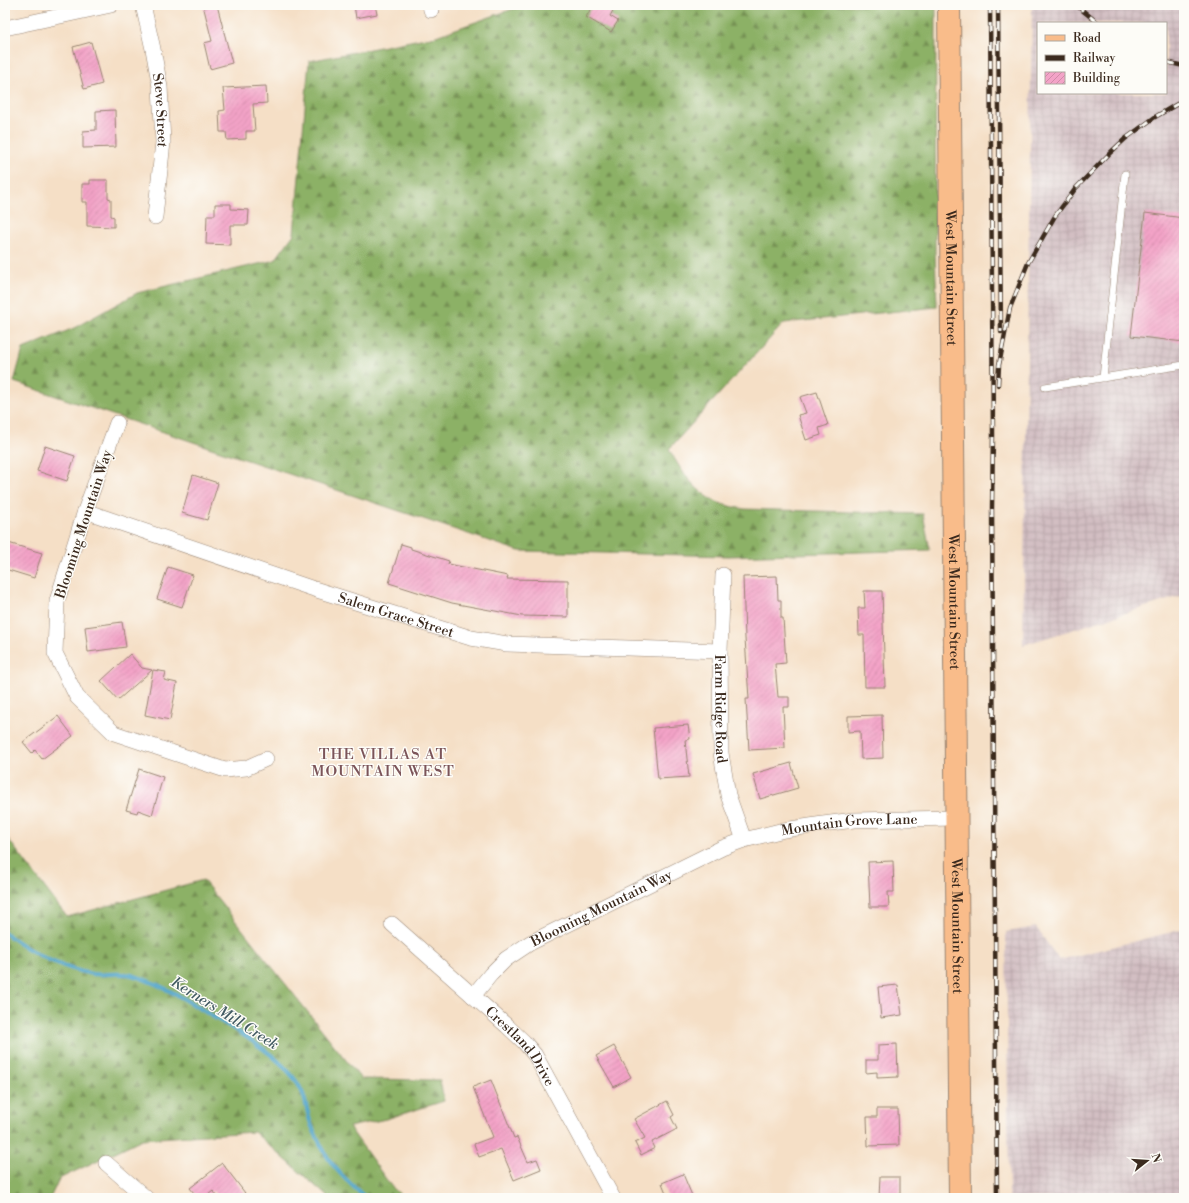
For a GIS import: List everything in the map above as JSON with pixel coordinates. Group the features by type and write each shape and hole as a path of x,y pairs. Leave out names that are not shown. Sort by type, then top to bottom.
{"main road":[{"name":"West Mountain Street","path":"949,5 960,1198"}],"street":[{"path":"5,28 111,5"},
{"name":"Steve Street","path":"143,5 153,49 160,95 163,142 155,217"},
{"name":"Blooming Mountain Way","path":"117,423 85,511 57,601 55,653 77,698 114,733 225,770 246,768 266,759"},
{"name":"Salem Grace Street","path":"85,511 314,589 471,638 507,644 720,651"},
{"name":"Farm Ridge Road","path":"722,575 720,651 721,753 728,795 744,840"},
{"name":"Mountain Grove Lane","path":"744,840 784,830 854,820 956,818"},
{"name":"Blooming Mountain Way","path":"473,996 491,974 506,960 530,943 722,848 744,840"},
{"name":"Crestland Drive","path":"392,924 524,1042 535,1055 613,1198"},
{"path":"106,1163 146,1198"}],"lane":[{"path":"1103,378 1124,174"},
{"path":"1045,387 1184,364"}],"shaded area":[{"path":"1032,5 1184,5 1184,595 1023,645"},
{"path":"1036,927 1059,960 1184,929 1184,1198 1009,1198 1006,932"}],"green space":[{"path":"524,5 936,5 935,251 937,307 784,323 669,449 683,473 689,480 701,492 720,503 744,509 923,514 930,550 729,556 519,551 14,382 23,349 74,328 137,293 275,260 294,234 309,61 436,36"},
{"path":"5,835 67,917 203,880 361,1079 440,1080 444,1101 386,1119 349,1127 391,1186 404,1198 329,1198 254,1132 142,1139 59,1179 50,1198 5,1198"}],"building":[{"path":"203,5 217,5 232,63 210,69 204,43 212,41"},
{"path":"354,5 375,5 377,14 356,18"},
{"path":"593,5 616,5 610,16 618,21 611,32 586,17"},
{"path":"91,42 102,84 84,89 73,47"},
{"path":"266,86 267,103 253,104 255,131 246,131 246,139 227,140 226,132 220,132 219,111 225,110 223,88"},
{"path":"115,110 116,147 83,148 83,131 96,130 96,111"},
{"path":"90,180 108,180 108,198 111,199 111,216 114,217 114,227 87,226 87,202 82,202 82,184 90,184"},
{"path":"215,204 231,204 231,209 249,210 248,225 230,225 230,245 206,244 207,215 215,215"},
{"path":"1145,213 1184,218 1184,342 1131,336"},
{"path":"817,392 828,425 819,428 821,435 806,440 798,415 806,413 800,397"},
{"path":"45,446 75,456 67,481 37,471"},
{"path":"193,475 218,483 207,520 182,513"},
{"path":"5,542 42,553 34,578 5,569"},
{"path":"401,544 411,547 411,549 449,561 448,564 508,576 507,579 568,580 568,617 522,616 452,603 389,583"},
{"path":"168,567 193,575 182,607 157,599"},
{"path":"777,576 778,600 781,600 781,618 783,618 786,663 775,664 778,697 789,697 789,707 783,707 785,748 749,750 746,699 749,699 743,577"},
{"path":"864,591 882,591 885,687 865,687 864,635 859,635 858,608 865,608"},
{"path":"122,622 126,647 88,652 85,627"},
{"path":"130,654 142,668 152,670 118,700 101,681"},
{"path":"153,670 166,672 164,680 177,683 170,720 145,715"},
{"path":"882,715 883,758 861,759 860,731 848,732 848,716"},
{"path":"58,716 73,736 42,759 35,750 32,753 23,742"},
{"path":"688,725 690,739 685,740 689,777 658,779 653,728"},
{"path":"791,763 798,788 760,799 753,774"},
{"path":"139,769 163,777 152,815 138,810 137,813 126,810"},
{"path":"893,861 894,892 888,892 889,907 870,907 868,862"},
{"path":"898,985 902,1015 881,1018 878,987"},
{"path":"897,1044 898,1077 877,1078 877,1072 866,1073 866,1060 878,1060 878,1045"},
{"path":"614,1046 631,1077 614,1087 596,1056"},
{"path":"491,1080 514,1138 517,1137 528,1162 537,1159 541,1169 514,1180 501,1149 479,1157 474,1144 493,1137 473,1087"},
{"path":"667,1101 674,1115 671,1117 677,1129 652,1142 655,1148 641,1155 635,1143 645,1138 634,1119"},
{"path":"877,1109 898,1109 899,1145 868,1146 867,1117 877,1117"},
{"path":"222,1163 245,1193 239,1198 219,1198 213,1191 204,1198 198,1198 190,1188"},
{"path":"683,1174 693,1198 668,1198 662,1183"},
{"path":"880,1177 900,1177 900,1198 879,1198"}],"waterway":[{"name":"Kerners Mill Creek","path":"5,933 25,947 47,959 69,968 92,974 130,975 156,984 176,994 241,1033 263,1049 290,1073 300,1087 311,1125 325,1153 341,1175 366,1198"}],"railway":[{"path":"990,5 997,1198"},
{"path":"998,5 1001,332"},
{"path":"1076,5 1097,22"},
{"path":"1167,62 1184,66"},
{"path":"998,385 999,365 1010,308 1028,263 1055,216 1076,188 1125,139 1155,117 1184,100"}],"district":[{"name":"THE VILLAS AT MOUNTAIN WEST","path":"383,762"}]}
